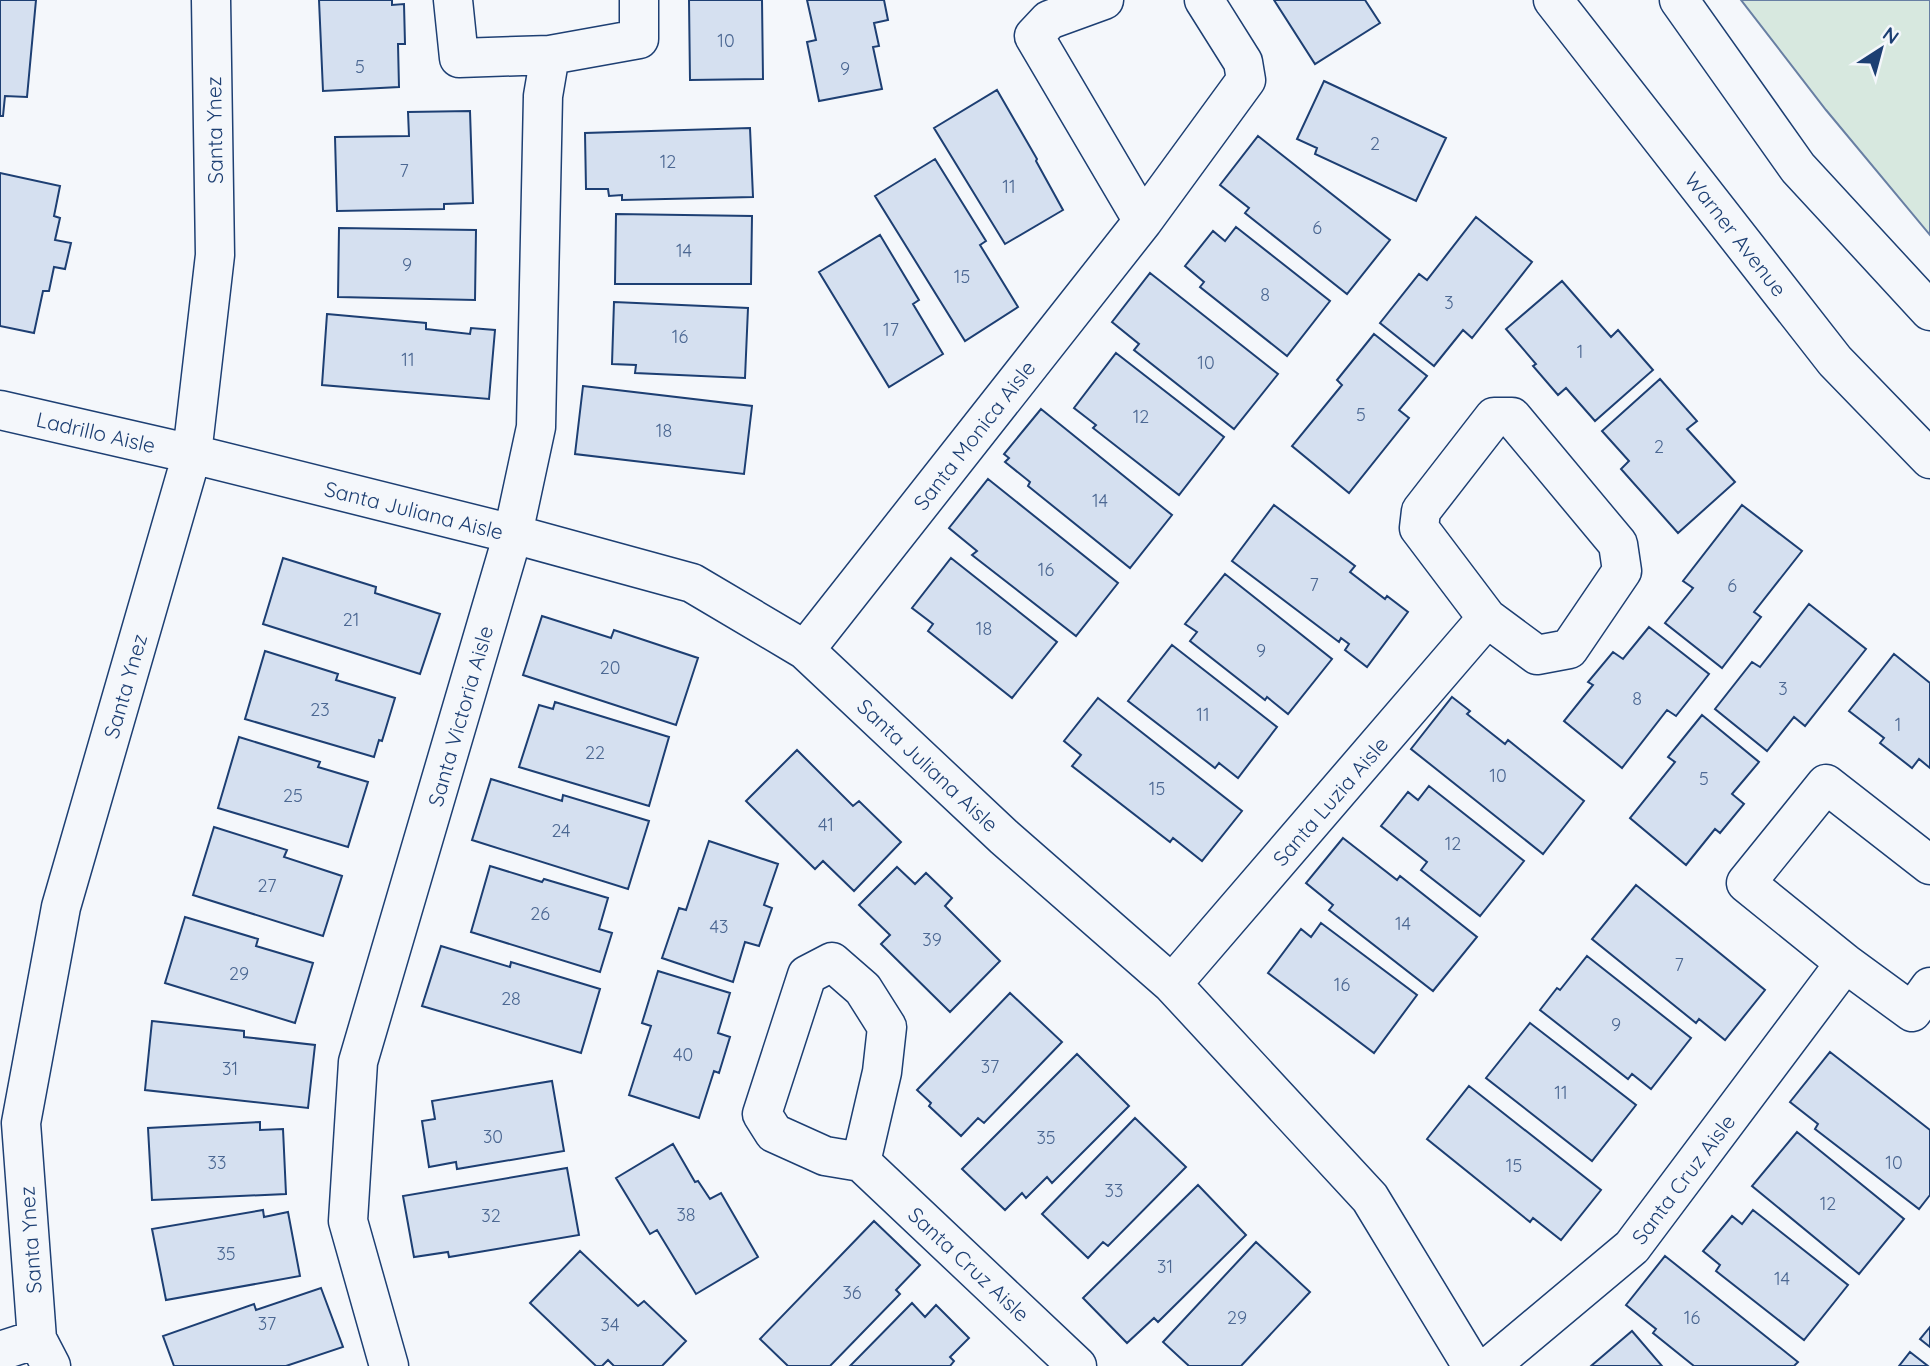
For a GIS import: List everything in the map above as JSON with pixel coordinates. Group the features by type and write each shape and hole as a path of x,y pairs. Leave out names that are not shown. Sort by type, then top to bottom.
{"street":[{"name":"Santa Ynez","path":"44,1352 21,1123 61,907 192,454 215,255 211,0"},
{"path":"453,0 459,58 550,55 639,40 639,0"},
{"path":"1104,0 1049,20 1034,36 1143,221"},
{"name":"Santa Monica Aisle","path":"805,650 1143,221 1246,80 1243,62 1204,0"},
{"name":"Warner Avenue","path":"1553,0 1835,361 1930,459"},
{"path":"1679,0 1798,168 1930,311"},
{"name":"Santa Victoria Aisle","path":"389,1366 348,1221 358,1062 513,534 536,427 543,96 550,55"},
{"name":"Ladrillo Aisle","path":"0,410 192,454"},
{"path":"1494,417 1513,417 1618,544 1622,571 1569,649 1537,655 1487,618 1419,528 1422,510 1494,417"},
{"name":"Santa Juliana Aisle","path":"192,454 513,534 692,583 805,650 1004,838 1172,984 1370,1198 1472,1366"},
{"name":"Santa Luzia Aisle","path":"1172,984 1487,618"},
{"path":"1930,865 1826,784 1746,883 1845,963 1912,1012 1930,987"},
{"path":"832,962 863,989 887,1027 882,1072 861,1162 825,1156 774,1133 762,1114 807,975 832,962"},
{"name":"Santa Cruz Aisle","path":"1490,1366 1632,1247 1845,963"},
{"name":"Santa Cruz Aisle","path":"861,1162 1077,1366"},
{"path":"0,1351 44,1352"}],"shaded area":[{"path":"1741,0 1930,0 1930,235 1826,110"}],"building":[{"path":"0,0 36,0 27,97 5,96 3,116 0,116"},
{"path":"319,0 392,0 392,5 404,4 405,44 398,44 399,87 323,91"},
{"path":"689,0 762,0 763,79 690,80"},
{"path":"807,0 884,0 888,20 874,23 879,46 873,47 882,89 819,101 807,42 816,40"},
{"path":"1274,0 1365,0 1380,23 1315,64"},
{"path":"1324,81 1446,138 1416,201 1315,154 1317,148 1297,139"},
{"path":"997,90 1063,210 1005,244 934,128"},
{"path":"470,111 473,203 444,204 444,209 337,211 335,137 409,136 408,112"},
{"path":"750,128 753,197 622,200 622,195 609,196 608,189 586,189 585,133"},
{"path":"1258,136 1390,240 1347,294 1245,213 1249,208 1220,185"},
{"path":"935,159 986,241 980,245 1018,307 965,341 875,196"},
{"path":"0,173 60,186 54,216 60,218 55,240 71,243 65,269 54,267 49,291 43,291 34,333 0,326"},
{"path":"616,214 752,216 751,284 615,284"},
{"path":"1476,217 1532,262 1472,338 1463,330 1434,366 1380,323 1419,274 1427,280"},
{"path":"1236,227 1330,301 1287,356 1200,287 1204,282 1185,266 1213,231 1225,241"},
{"path":"339,228 476,230 475,300 338,297"},
{"path":"880,235 919,300 913,304 943,354 889,387 819,272"},
{"path":"1150,273 1278,374 1234,429 1134,350 1139,344 1112,322"},
{"path":"1562,281 1611,337 1618,330 1653,370 1595,421 1566,388 1558,395 1506,329"},
{"path":"614,302 748,308 745,378 635,373 636,365 612,364"},
{"path":"327,314 426,323 426,329 470,334 471,328 495,330 489,399 322,385"},
{"path":"1374,334 1427,376 1399,410 1409,418 1349,493 1292,446 1342,385 1337,380"},
{"path":"1116,353 1224,437 1179,495 1093,428 1096,425 1074,408"},
{"path":"1660,379 1697,421 1687,429 1735,482 1678,533 1621,469 1629,461 1602,431"},
{"path":"583,386 752,406 744,474 575,454"},
{"path":"1041,409 1172,515 1130,568 1028,486 1030,482 1005,462 1009,458 1004,454"},
{"path":"988,479 1118,583 1076,636 972,555 977,551 949,528"},
{"path":"1274,505 1355,566 1350,572 1385,599 1387,596 1408,612 1367,667 1345,650 1349,644 1341,638 1339,642 1232,561"},
{"path":"1742,505 1802,551 1754,612 1761,617 1722,668 1665,623 1693,588 1683,581"},
{"path":"283,558 376,587 375,593 440,614 420,674 263,624"},
{"path":"951,558 1057,642 1012,698 928,631 933,624 912,608"},
{"path":"1225,574 1332,659 1288,714 1267,697 1265,700 1190,641 1197,632 1185,624"},
{"path":"1809,604 1866,649 1805,726 1794,717 1767,751 1715,709 1752,662 1760,667"},
{"path":"542,616 611,638 614,630 698,658 676,725 523,675"},
{"path":"1649,627 1709,674 1676,716 1667,710 1622,768 1564,721 1593,685 1588,682 1613,652 1623,659"},
{"path":"1172,645 1277,727 1238,778 1219,763 1215,768 1128,701"},
{"path":"265,651 338,674 336,680 395,698 382,741 379,740 374,757 245,719"},
{"path":"1894,654 1930,683 1930,768 1919,759 1912,768 1880,743 1884,738 1849,711"},
{"path":"1452,697 1470,711 1467,714 1505,744 1508,740 1584,801 1543,854 1411,749"},
{"path":"1098,698 1242,811 1202,861 1173,838 1170,842 1072,766 1081,755 1064,741"},
{"path":"555,702 669,737 649,806 519,767 539,705 553,709"},
{"path":"1702,715 1759,762 1732,794 1744,804 1720,833 1715,829 1686,865 1630,818 1675,762 1668,757"},
{"path":"239,737 320,762 318,767 368,782 348,847 218,808"},
{"path":"797,750 853,806 859,801 901,842 854,891 823,861 815,869 746,801"},
{"path":"491,779 562,801 563,795 649,821 628,889 472,840"},
{"path":"1429,786 1524,861 1480,916 1421,870 1427,862 1381,826 1408,792 1418,800"},
{"path":"214,827 287,850 284,857 342,876 323,936 193,895"},
{"path":"1343,838 1397,880 1400,876 1477,937 1433,991 1329,910 1333,905 1306,883"},
{"path":"709,841 778,864 764,905 772,908 759,946 745,942 733,982 662,958 679,908 686,910"},
{"path":"490,866 608,898 599,929 612,933 600,972 471,932"},
{"path":"897,867 915,884 926,873 952,898 945,906 1000,961 950,1012 881,944 890,935 859,905"},
{"path":"1636,885 1765,990 1725,1040 1699,1019 1696,1023 1592,939"},
{"path":"185,917 258,939 256,946 313,963 295,1023 165,983"},
{"path":"1321,923 1417,995 1374,1053 1268,973 1301,929 1311,937"},
{"path":"441,946 510,967 511,962 600,989 581,1053 422,1006"},
{"path":"1587,956 1691,1038 1651,1089 1632,1074 1628,1079 1540,1010"},
{"path":"658,971 730,993 718,1033 730,1037 719,1073 714,1071 699,1118 629,1095 651,1026 642,1023"},
{"path":"1010,993 1062,1042 984,1123 978,1118 961,1136 929,1106 931,1103 917,1090"},
{"path":"152,1021 244,1031 244,1037 315,1045 308,1108 145,1090"},
{"path":"1530,1023 1636,1105 1592,1161 1486,1078"},
{"path":"1830,1052 1930,1130 1930,1195 1919,1209 1815,1129 1818,1124 1790,1102"},
{"path":"1077,1054 1129,1106 1052,1183 1047,1177 1026,1198 1022,1193 1005,1210 962,1169"},
{"path":"552,1081 564,1151 457,1169 456,1162 429,1167 422,1121 435,1119 432,1101"},
{"path":"1469,1086 1601,1190 1561,1240 1533,1218 1530,1222 1427,1139"},
{"path":"1135,1118 1186,1167 1108,1246 1103,1242 1088,1258 1042,1214"},
{"path":"260,1122 260,1130 283,1129 286,1194 152,1200 148,1128"},
{"path":"1797,1132 1904,1219 1859,1274 1752,1186"},
{"path":"673,1144 695,1182 698,1181 710,1199 721,1193 758,1257 696,1294 657,1230 650,1234 616,1178"},
{"path":"567,1168 579,1235 449,1257 448,1252 414,1257 403,1196"},
{"path":"1198,1185 1246,1235 1158,1322 1154,1318 1127,1343 1083,1298"},
{"path":"263,1210 264,1217 288,1212 300,1276 166,1300 152,1229"},
{"path":"1753,1210 1848,1285 1804,1340 1716,1271 1720,1265 1703,1251 1732,1216 1742,1224"},
{"path":"874,1221 920,1265 896,1290 900,1294 830,1366 788,1366 760,1339"},
{"path":"1256,1242 1310,1292 1241,1366 1189,1366 1163,1342"},
{"path":"580,1251 638,1306 644,1301 686,1341 662,1366 614,1366 608,1360 602,1366 596,1366 530,1303"},
{"path":"1665,1256 1798,1362 1794,1366 1694,1366 1653,1333 1656,1329 1626,1305"},
{"path":"321,1288 343,1347 286,1366 174,1366 163,1336 254,1304 256,1310"},
{"path":"912,1303 925,1317 936,1305 969,1338 950,1357 954,1361 950,1366 850,1366"},
{"path":"1930,1327 1930,1347 1920,1339"},
{"path":"1632,1331 1662,1366 1591,1366"},
{"path":"1910,1352 1928,1366 1899,1366"}]}
